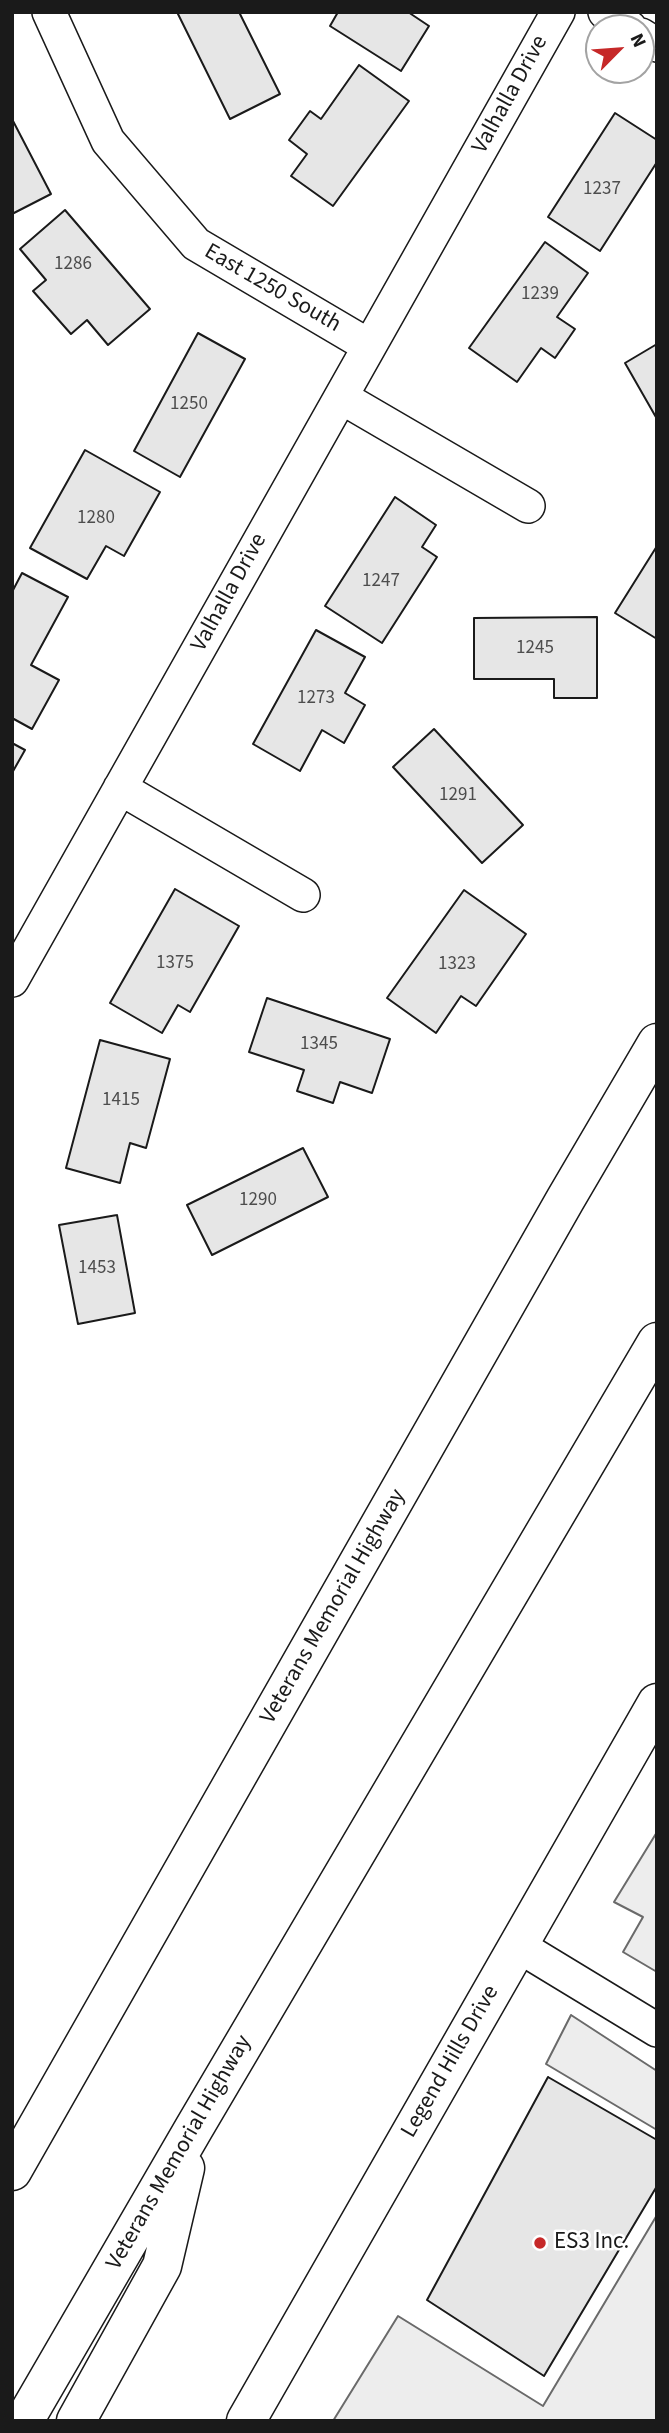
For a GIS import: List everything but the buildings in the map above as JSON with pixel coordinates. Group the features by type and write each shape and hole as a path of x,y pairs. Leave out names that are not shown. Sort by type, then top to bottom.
{"main road":[{"name":"Veterans Memorial Highway","path":"12,2171 657,1043"},
{"name":"Veterans Memorial Highway","path":"24,2421 657,1342"},
{"name":"Legend Hills Drive","path":"246,2421 657,1703"},
{"path":"76,2421 162,2266 194,2129"}],"street":[{"name":"East 1250 South","path":"49,12 108,141 196,244 369,346"},
{"name":"Valhalla Drive","path":"12,980 558,12"},
{"path":"341,397 528,506"},
{"path":"120,788 303,895"},
{"path":"517,1945 657,2029"}],"shaded area":[{"path":"657,1832 657,1972 623,1952 643,1917 614,1902"},
{"path":"571,2015 657,2071 657,2130 546,2064"},
{"path":"657,2215 657,2421 333,2421 398,2316 543,2406"}],"place":[{"name":"ES3 Inc.","path":"540,2243"}]}
